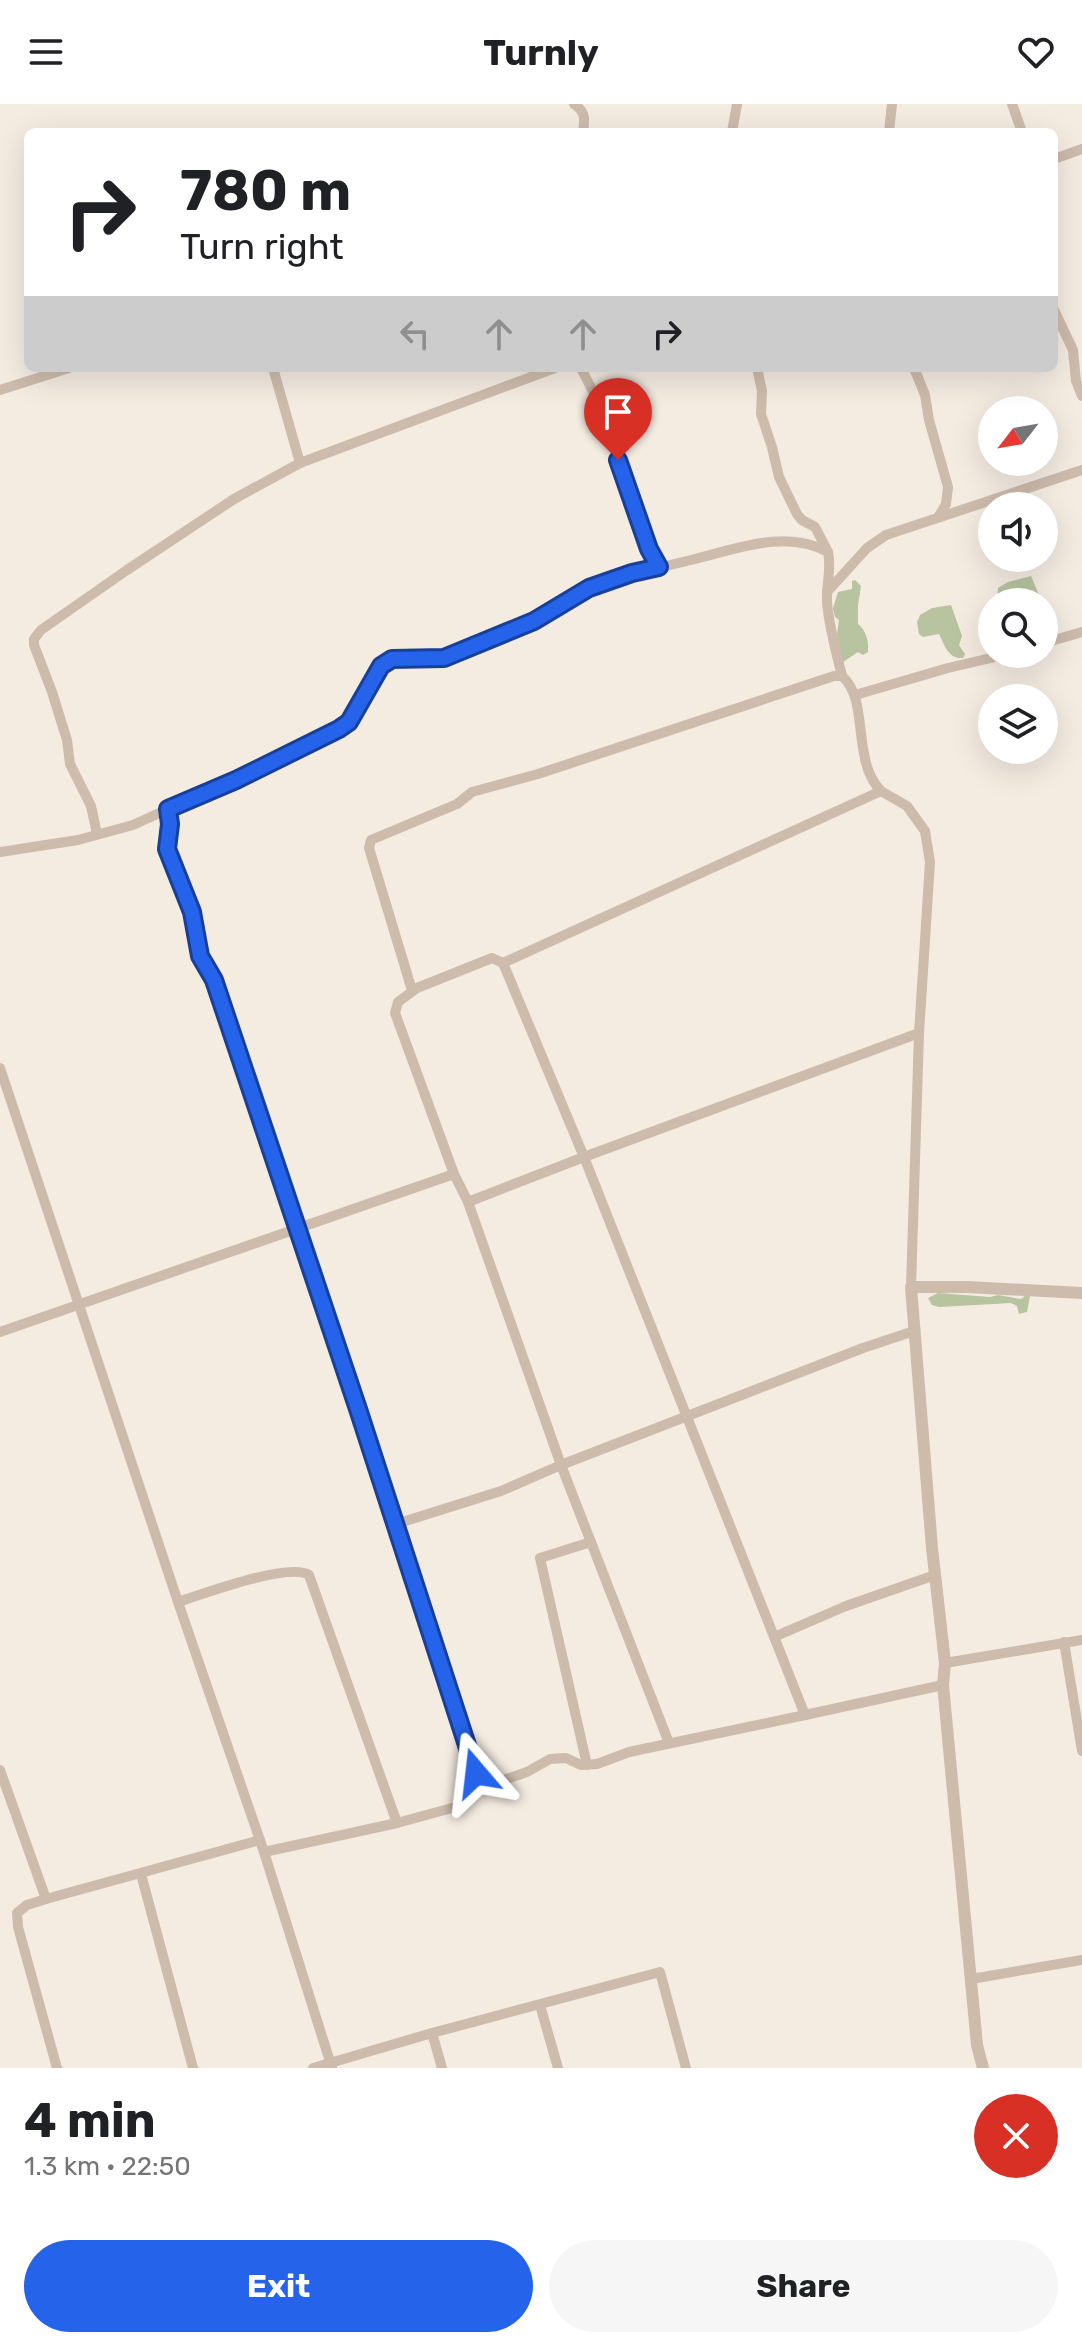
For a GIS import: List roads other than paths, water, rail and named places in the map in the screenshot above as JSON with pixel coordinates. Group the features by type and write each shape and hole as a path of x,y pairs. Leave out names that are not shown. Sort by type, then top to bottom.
{"street":[{"path":"574,104 585,116 584,128"},
{"path":"733,128 737,104"},
{"path":"889,128 892,104"},
{"path":"1012,104 1021,128"},
{"path":"1058,158 1082,149"},
{"path":"1058,318 1073,350 1076,381 1082,396"},
{"path":"0,390 56,372"},
{"path":"274,372 300,463"},
{"path":"97,834 91,806 70,764 67,740 34,645 34,639 41,630 234,499 300,463 544,372"},
{"path":"583,372 605,415 649,549 659,567"},
{"path":"758,372 762,391 761,414 779,477 797,514 815,527 828,552 830,570 827,592 831,632 842,676 855,695 860,741 874,784 907,806 925,831 930,862 919,1033 911,1287 945,1663 943,1685 977,2045 983,2068"},
{"path":"916,372 925,395 948,487 946,504 939,516"},
{"path":"827,592 867,548 886,535 1082,470"},
{"path":"0,852 78,840 133,825 247,775 349,722 381,666 392,659 444,658 534,621 589,588 632,573 767,543 804,543 828,552"},
{"path":"1058,639 1082,632"},
{"path":"855,695 978,661"},
{"path":"411,987 369,848 371,840 457,804 472,792 623,747 823,678 842,676"},
{"path":"503,963 881,791"},
{"path":"168,809 167,849 192,912 200,956 214,980 396,1524 480,1788"},
{"path":"669,1743 561,1465 468,1202 454,1174 395,1013 398,1002 417,988 492,958 503,963 584,1157 805,1715"},
{"path":"468,1202 919,1033"},
{"path":"0,1068 264,1852 331,2066"},
{"path":"0,1332 454,1174"},
{"path":"911,1287 1082,1293"},
{"path":"396,1524 501,1491 863,1348 914,1331"},
{"path":"587,1765 540,1558 591,1542"},
{"path":"178,1602 285,1571 309,1575 397,1823"},
{"path":"774,1637 846,1606 935,1575"},
{"path":"945,1663 1082,1640"},
{"path":"1064,1642 1082,1751"},
{"path":"264,1852 463,1805 480,1788 527,1772 550,1759 566,1758 587,1765 597,1764 619,1755 669,1743 943,1685"},
{"path":"0,1770 46,1899"},
{"path":"57,2068 18,1927 17,1913 27,1905 46,1899 260,1840"},
{"path":"141,1874 193,2068"},
{"path":"971,1979 1082,1960"},
{"path":"313,2068 331,2066 432,2033 660,1972 686,2068"},
{"path":"540,2005 558,2068"},
{"path":"432,2033 442,2068"}]}
